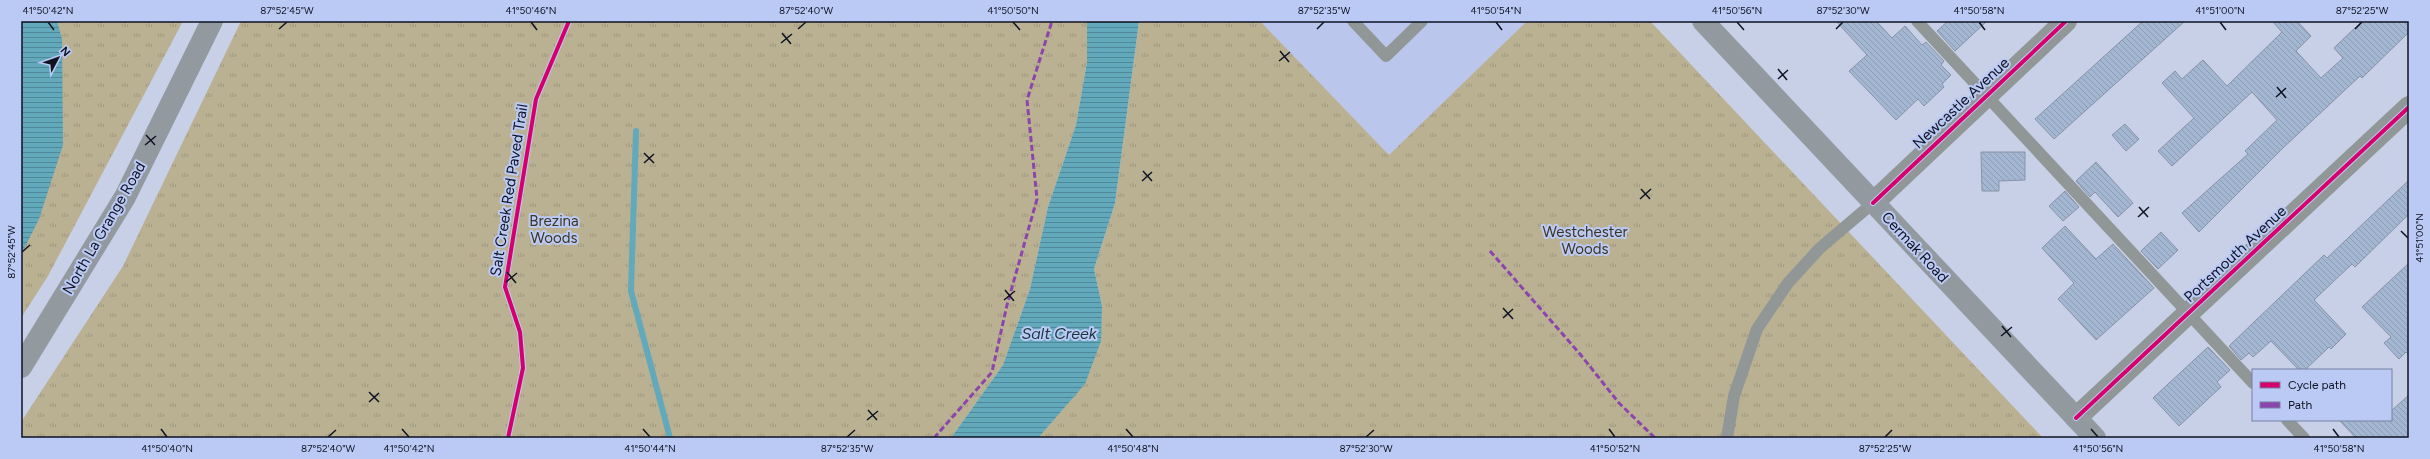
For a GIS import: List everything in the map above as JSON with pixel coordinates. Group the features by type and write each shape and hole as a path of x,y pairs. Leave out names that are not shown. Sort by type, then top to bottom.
{"main road":[{"name":"North La Grange Road","path":"21,367 125,197 212,21"},
{"name":"Cermak Road","path":"1703,21 2095,438"}],"street":[{"name":"Newcastle Avenue","path":"1873,203 2066,21"},
{"name":"Portsmouth Avenue","path":"2076,418 2409,107"}],"lane":[{"path":"1353,21 1386,56 1422,21"},
{"path":"1917,21 2252,382"},
{"path":"1727,438 1734,396 1757,329 1788,283 1820,248 1873,203"},
{"path":"2288,421 2304,438"}],"shaded area":[{"path":"1260,21 1527,21 1389,155"}],"green space":[{"path":"21,21 183,21 48,276 21,318"},
{"name":"Brezina Woods","path":"241,21 1087,21 1087,62 1076,125 1048,207 1030,289 1003,365 951,438 21,438 21,422 123,266"},
{"name":"Westchester Woods","path":"1139,21 1260,21 1389,155 1527,21 1650,21 2043,438 1038,438 1055,417 1102,306 1094,269 1115,203"}],"water":[{"path":"21,21 57,21 62,39 63,145 39,219 21,255"},
{"name":"Salt Creek","path":"1087,21 1139,21 1115,203 1094,269 1102,306 1101,341 1085,384 1038,438 951,438 1003,365 1030,289 1048,207 1076,125 1087,62"}],"building":[{"path":"1836,21 1876,21 1892,38 1905,26 1922,45 1926,42 1944,61 1941,65 1951,75 1942,84 1944,87 1924,106 1918,99 1896,120 1849,71 1867,55"},
{"path":"1948,21 1987,21 1955,51 1937,31"},
{"path":"2143,21 2185,21 2054,139 2035,119"},
{"path":"2272,21 2297,21 2311,36 2296,51 2321,78 2343,58 2334,48 2362,21 2409,21 2409,32 2362,78 2360,76 2284,147 2199,232 2182,213 2248,154 2245,151 2277,120 2252,92 2172,166 2158,151 2194,118 2162,83 2175,71 2182,79 2203,60 2227,86 2282,32"},
{"path":"2125,124 2139,139 2126,151 2112,135"},
{"path":"1981,152 2025,152 2025,180 1999,181 1999,191 1982,191"},
{"path":"2096,162 2133,203 2118,217 2095,192 2090,197 2076,181"},
{"path":"2409,180 2409,214 2355,267 2352,264 2314,300 2346,334 2331,349 2329,347 2306,369 2298,369 2271,341 2253,357 2249,353 2241,360 2229,346 2324,255 2327,258"},
{"path":"2065,191 2079,207 2063,221 2049,206"},
{"path":"2065,226 2096,259 2113,244 2154,288 2096,340 2058,299 2074,283 2042,248"},
{"path":"2161,232 2178,250 2158,269 2141,251"},
{"path":"2409,263 2409,355 2406,352 2399,359 2384,343 2391,337 2362,307"},
{"path":"2208,347 2230,370 2217,382 2221,387 2179,426 2153,398"},
{"path":"2409,395 2409,438 2356,438 2340,421 2392,421 2392,410"}],"waterway":[{"path":"636,131 631,291 670,438"}],"marked path":[{"path":"934,438 992,372 1007,305 1037,199 1027,100 1052,21"},
{"path":"1490,251 1580,354 1619,403 1655,438"}],"cycle path":[{"name":"Salt Creek Red Paved Trail","path":"508,438 523,368 520,332 505,287 536,99 569,21"},
{"path":"1873,203 2066,21"},
{"path":"2076,418 2409,107"}]}
